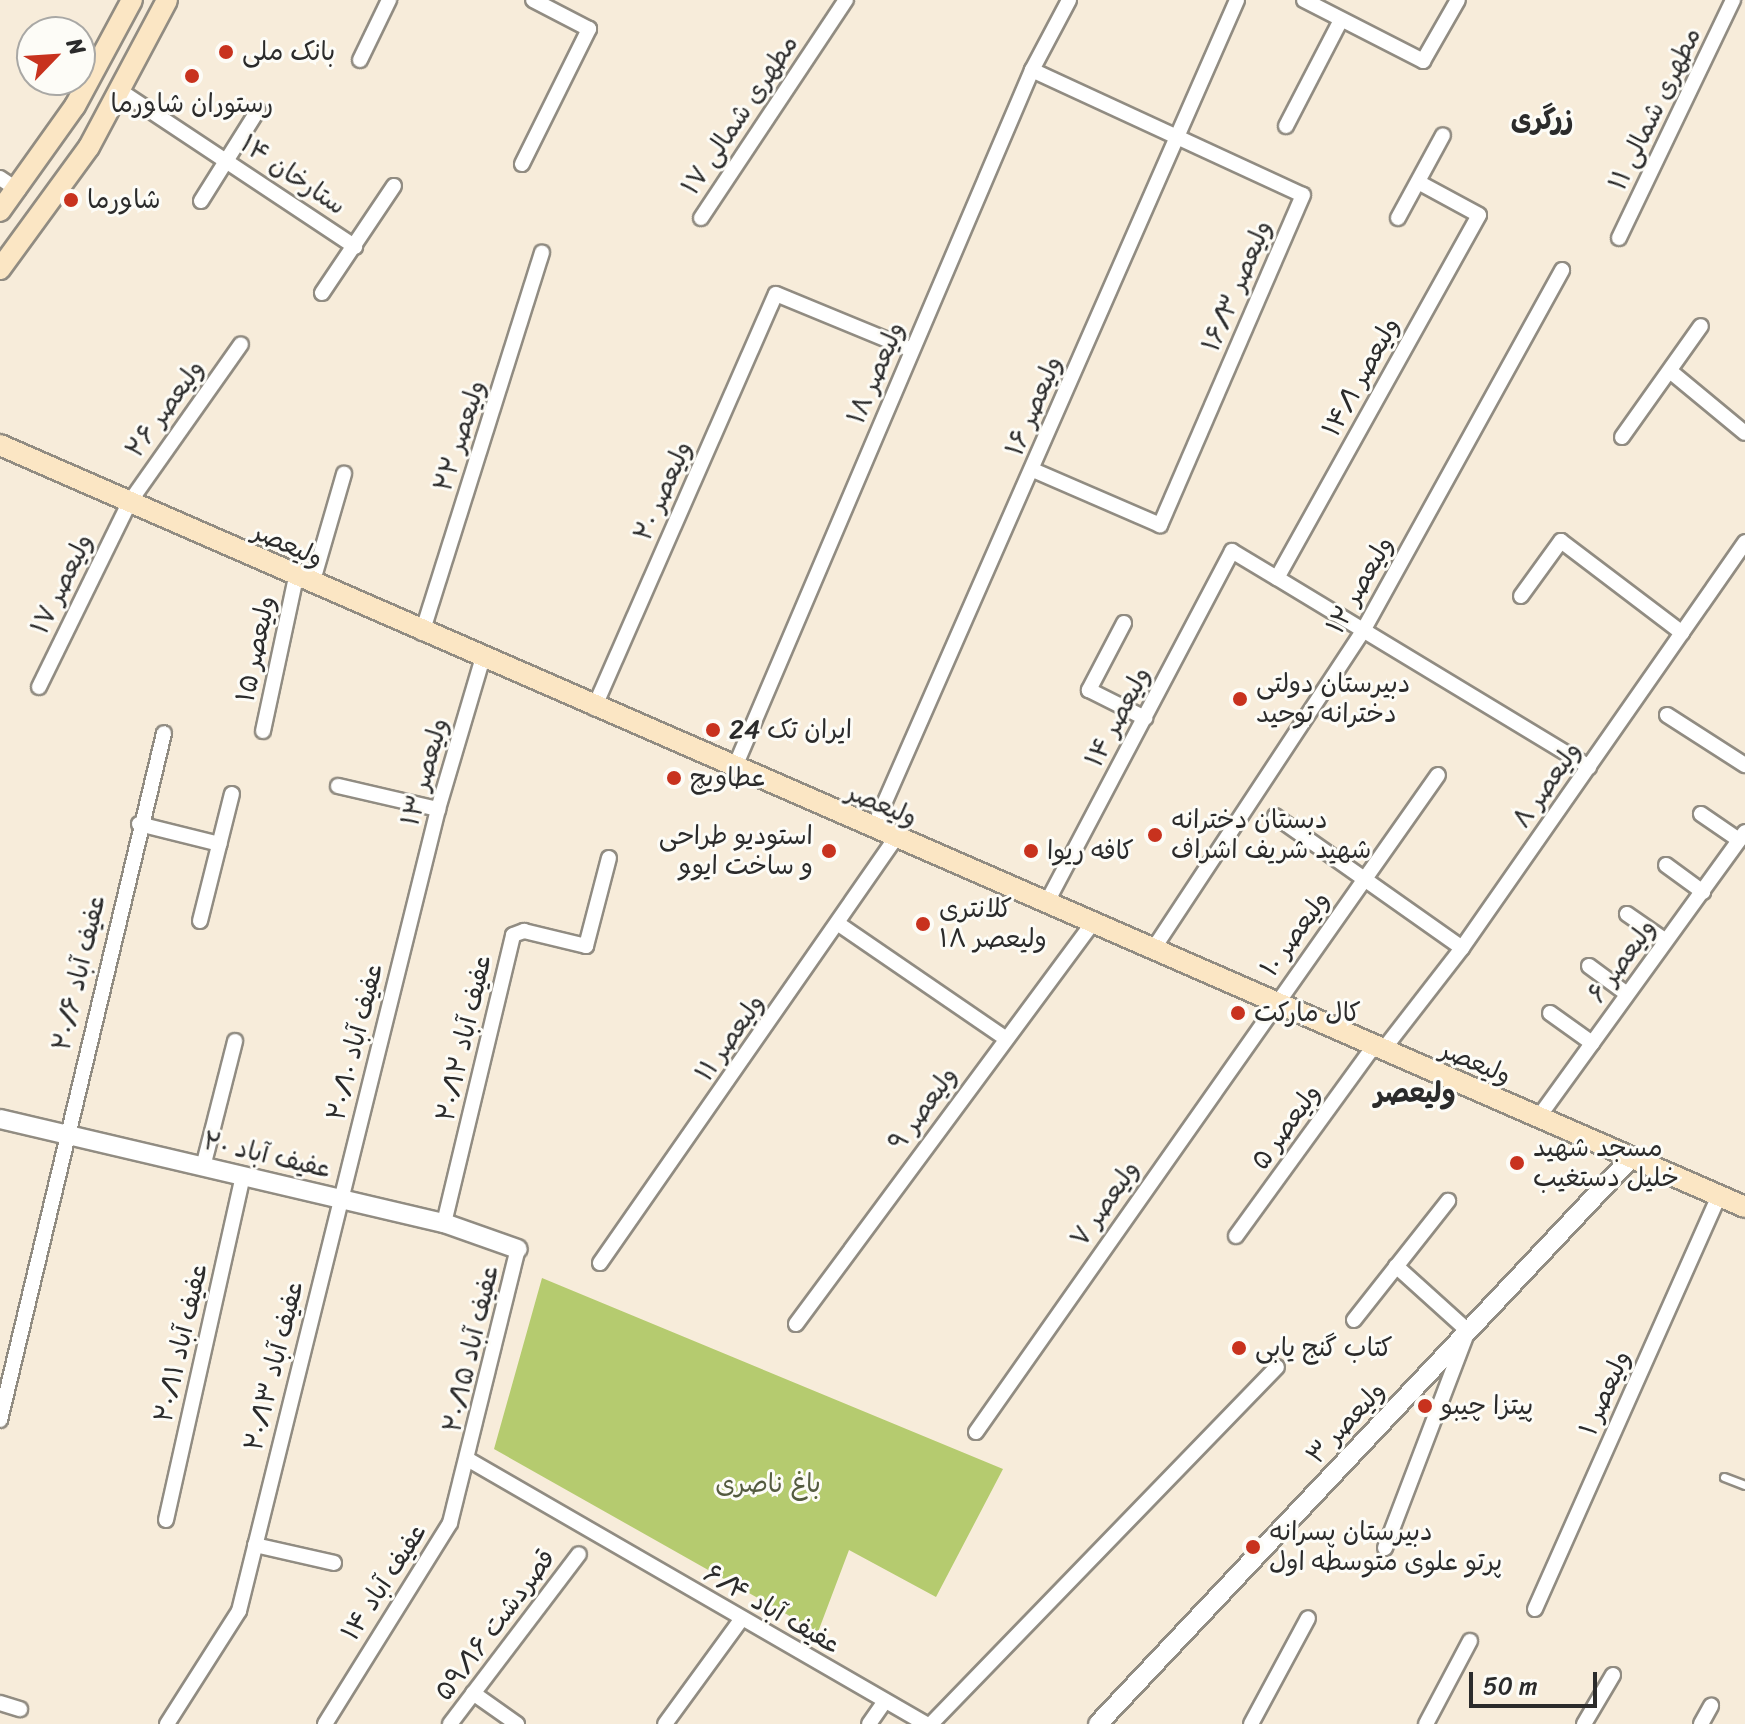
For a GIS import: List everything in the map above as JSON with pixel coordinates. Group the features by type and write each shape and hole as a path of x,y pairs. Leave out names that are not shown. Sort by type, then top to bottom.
{"main road":[{"path":"0,211 9,184 75,106 132,0"},
{"path":"0,269 122,92 167,0"},
{"name":"ولیعصر","path":"0,445 482,660 1744,1205"}],"street":[{"path":"360,60 389,0"},
{"path":"522,164 589,29 533,0"},
{"name":"۱۷ مطهری شمالی","path":"701,218 846,0"},
{"name":"۱۸ ولیعصر","path":"734,769 1032,70 1069,0"},
{"name":"۱۶ ولیعصر","path":"873,829 1237,0"},
{"path":"1304,0 1423,61 1458,0"},
{"name":"۱۱ مطهری شمالی","path":"1619,238 1733,0"},
{"path":"1286,126 1341,20"},
{"path":"1032,70 1175,137"},
{"name":"۱۴ ستارخان","path":"122,92 355,247"},
{"path":"201,201 258,110"},
{"path":"1398,218 1443,135"},
{"name":"۱۶/۳ ولیعصر","path":"1033,470 1160,525 1303,195 1175,137"},
{"name":"۱۴/۱ ولیعصر","path":"1277,578 1479,215 1418,182"},
{"path":"322,293 394,186"},
{"name":"۲۲ ولیعصر","path":"422,633 542,252"},
{"name":"۱۲ ولیعصر","path":"1152,951 1364,629 1562,270"},
{"name":"۲۰ ولیعصر","path":"594,708 776,294 912,350"},
{"path":"1622,437 1701,326"},
{"name":"۲۶ ولیعصر","path":"129,503 241,344"},
{"path":"1670,371 1745,433"},
{"name":"۱۵ ولیعصر","path":"263,731 304,581 344,474"},
{"name":"۱۷ ولیعصر","path":"39,687 129,503"},
{"path":"1521,596 1561,541 1682,633"},
{"name":"۸ ولیعصر","path":"1378,1048 1462,948 1745,542"},
{"name":"۱۴ ولیعصر","path":"1046,904 1232,551 1277,578"},
{"path":"1277,578 1481,697 1589,767"},
{"path":"1124,623 1089,690 1145,718"},
{"name":"۱۳ ولیعصر","path":"417,897 438,809 482,660"},
{"path":"1667,715 1745,765"},
{"name":"عفیف آباد ۲۰/۶","path":"0,1420 7,1357 66,1133 139,824 164,733"},
{"name":"۱۰ ولیعصر","path":"1273,1003 1438,775"},
{"path":"338,786 438,809"},
{"path":"200,921 232,794"},
{"path":"1701,814 1742,836"},
{"path":"1275,816 1462,948"},
{"path":"139,824 220,844"},
{"name":"۶ ولیعصر","path":"1538,1118 1742,836"},
{"name":"۱۱ ولیعصر","path":"600,1263 840,925 895,839"},
{"name":"عفیف آباد ۲۰/۱۲","path":"444,1223 513,935 524,931 586,946 609,858"},
{"path":"1666,865 1703,892"},
{"name":"عفیف آباد ۲۰/۱۰","path":"339,1199 417,897"},
{"path":"1627,914 1666,941"},
{"name":"۹ ولیعصر","path":"796,1324 1092,924"},
{"path":"840,925 1005,1038"},
{"path":"1589,966 1627,994"},
{"name":"۷ ولیعصر","path":"976,1432 1273,1003"},
{"path":"1550,1013 1592,1043"},
{"path":"203,1167 235,1041"},
{"name":"۵ ولیعصر","path":"1236,1236 1378,1048"},
{"name":"عفیف آباد ۲۰","path":"0,1119 444,1223 518,1249"},
{"name":"۳ ولیعصر","path":"1098,1724 1631,1158"},
{"name":"عفیف آباد ۲۰/۱۱","path":"166,1520 243,1176"},
{"name":"۱ ولیعصر","path":"1535,1609 1719,1196"},
{"name":"عفیف آباد ۲۰/۱۳","path":"167,1724 239,1611 339,1199"},
{"path":"1354,1320 1448,1201"},
{"name":"عفیف آباد ۲۰/۱۵","path":"469,1460 518,1249"},
{"path":"1385,1548 1468,1331 1396,1266"},
{"path":"929,1724 1277,1367"},
{"name":"عفیف آباد ۶/۴","path":"469,1460 596,1532 740,1621 929,1724"},
{"name":"عفیف آباد ۱۴","path":"325,1724 382,1624 434,1557 469,1460"},
{"path":"255,1545 334,1563"},
{"name":"۵۹/۱۶ قصردشت","path":"450,1724 579,1554"},
{"path":"1251,1724 1308,1618"},
{"path":"665,1724 740,1621"},
{"path":"1426,1724 1470,1641"},
{"path":"1584,1724 1613,1675"},
{"path":"473,1693 517,1724"},
{"path":"869,1724 885,1701"},
{"path":"0,1703 20,1709"},
{"path":"1701,1724 1711,1706"}],"lane":[{"path":"1724,1477 1745,1485"}],"green space":[{"name":"باغ ناصری","path":"542,1278 1003,1469 936,1597 849,1550 818,1632 494,1449"}],"place":[{"name":"بانک ملی","path":"226,52"},
{"name":"رستوران شاورما","path":"192,76"},
{"name":"شاورما","path":"71,200"},
{"name":"دبیرستان دولتی دخترانه توحید","path":"1240,699"},
{"name":"ایران تک 24","path":"713,730"},
{"name":"عطاویچ","path":"674,778"},
{"name":"دبستان دخترانه شهید شریف اشراف","path":"1155,835"},
{"name":"استودیو طراحی و ساخت ایوو","path":"829,851"},
{"name":"کافه ریوا","path":"1031,851"},
{"name":"کلانتری ۱۸ ولیعصر","path":"923,924"},
{"name":"کال مارکت","path":"1238,1013"},
{"name":"مسجد شهید خلیل دستغیب","path":"1517,1163"},
{"name":"کتاب گنج یابی","path":"1239,1348"},
{"name":"پیتزا چیبو","path":"1425,1406"},
{"name":"دبیرستان پسرانه پرتو علوی متوسطه اول","path":"1253,1547"}],"district":[{"name":"زرگری","path":"1542,120"},
{"name":"ولیعصر","path":"1415,1093"}]}
